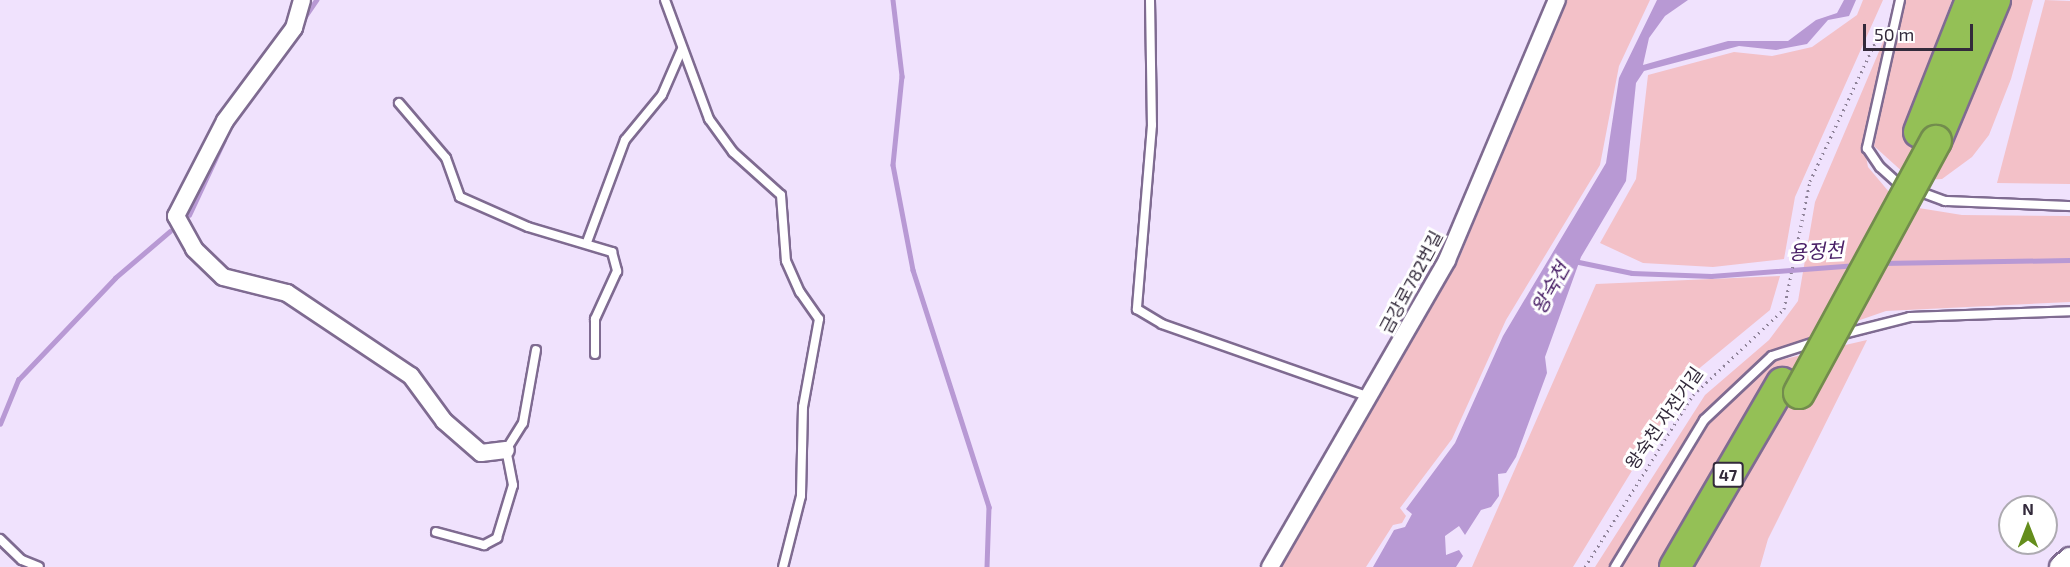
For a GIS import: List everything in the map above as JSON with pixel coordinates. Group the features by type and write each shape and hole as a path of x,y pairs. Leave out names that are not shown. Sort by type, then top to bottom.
{"highway":[{"name":"47","path":"1927,136 1971,0"},
{"name":"47","path":"1698,567 1791,388 1927,136 1995,0"},
{"name":"47","path":"1675,567 1791,388"}],"street":[{"path":"302,0 294,28 225,121 176,216 194,249 223,277 287,292 411,376 444,421 481,453 506,450"},
{"name":"금강로782번길","path":"1270,567 1447,260 1557,0"},
{"path":"2061,567 2070,559"}],"lane":[{"path":"665,0 709,119 733,152 781,195 786,261 800,292 819,319 803,407 801,495 783,567"},
{"path":"1150,0 1152,125 1137,309 1162,324 1369,397"},
{"path":"1900,0 1867,148 1880,167 1899,184 1945,201 2070,206"},
{"path":"587,242 625,140 662,95 682,49"},
{"path":"399,104 446,158 460,197 528,227 587,242 612,252 617,271 595,319 595,354"},
{"path":"1615,567 1704,420 1772,356 1910,317 2070,310"},
{"path":"436,532 484,545 497,538 513,485 506,450 523,423 536,350"},
{"path":"0,540 22,560 39,567"}],"path":[{"name":"왕숙천 자전거길","path":"1584,567 1692,395 1713,372 1780,316 1790,288 1804,203 1882,28"}],"shaded area":[{"path":"1565,0 1650,0 1619,66 1600,165 1506,320 1452,439 1400,508 1406,516 1402,523 1393,525 1366,567 1280,567 1459,259"},
{"path":"1863,0 1883,0 1795,197 1784,259 1713,267 1643,263 1600,243 1636,179 1648,75 1734,52 1772,56 1812,47 1857,15"},
{"path":"1903,0 1952,0 1905,125 1952,146 2008,0 2033,0 2011,79 1989,135 1972,157 1942,179 1922,180 1905,174 1874,146"},
{"path":"2045,0 2070,1 2070,184 1997,183"},
{"path":"1889,28 1864,146 1868,167 1900,205 1962,215 2070,216 2070,302 1886,311 1768,352 1703,414 1609,567 1595,567 1705,395 1769,340 1798,301 1815,202"},
{"path":"1780,276 1770,310 1690,376 1573,567 1472,567 1596,284"},
{"path":"1867,340 1768,539 1760,567 1622,567 1708,424 1772,362"}],"water":[{"name":"왕숙천","path":"1657,0 1688,0 1665,16 1649,38 1643,65 1728,41 1788,41 1816,20 1837,13 1844,0 1856,0 1849,16 1828,20 1807,44 1776,50 1739,46 1644,71 1636,83 1626,181 1581,257 1545,357 1547,373 1516,457 1506,473 1498,474 1499,496 1491,507 1481,510 1465,535 1459,526 1445,536 1446,555 1459,550 1463,556 1456,567 1373,567 1394,530 1405,527 1412,514 1406,509 1455,443 1503,336 1606,163 1619,78"}],"waterway":[{"path":"304,18 316,0"},
{"path":"893,0 902,76 893,165 913,270 989,507 987,567"},
{"path":"189,215 224,140"},
{"path":"0,424 18,380 115,278 170,231"},
{"name":"용정천","path":"1881,263 2070,260"},
{"name":"용정천","path":"1574,261 1632,273 1711,276 1857,265"}]}
